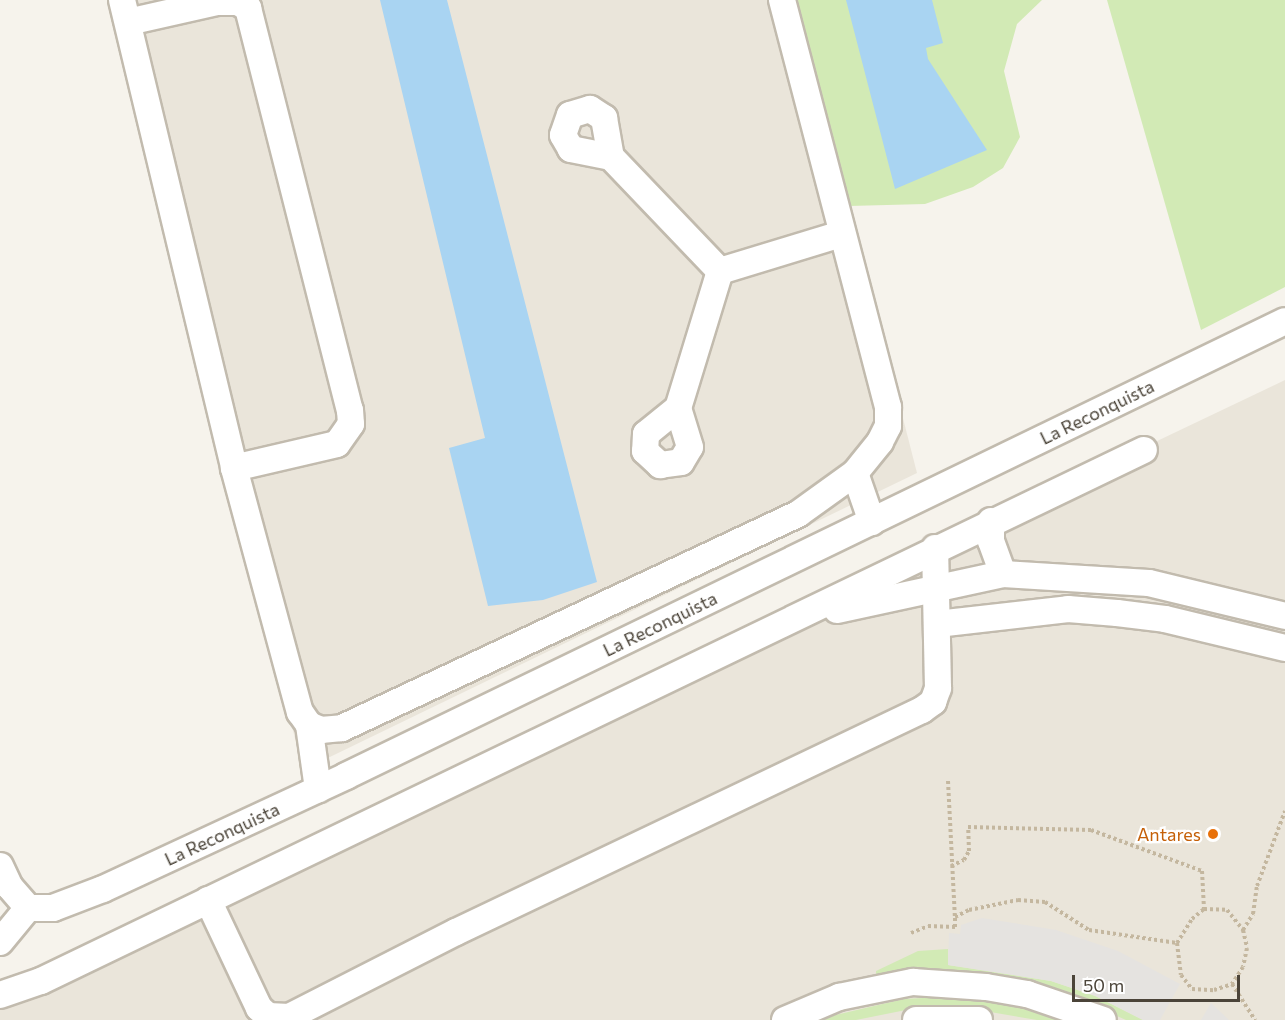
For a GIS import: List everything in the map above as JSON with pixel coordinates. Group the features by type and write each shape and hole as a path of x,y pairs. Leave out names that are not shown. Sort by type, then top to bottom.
{"street":[{"path":"309,725 321,730 342,728 798,514 855,473 880,442 888,426 888,407 841,234 782,0"},
{"path":"234,468 337,444 351,424 350,410 248,8 238,2 217,2 125,11 234,468 300,712 309,725 318,789"},
{"path":"611,157 720,271"},
{"path":"720,271 841,234"},
{"path":"678,408 720,271"},
{"name":"La Reconquista","path":"28,908 53,908 103,889 318,789 1285,321"},
{"path":"0,995 41,981 991,521 1144,450"},
{"path":"855,473 872,522"},
{"path":"991,521 991,541 1003,574"},
{"path":"208,900 258,1008 268,1016 289,1017 456,932 922,710 933,702 938,688 935,548"},
{"path":"773,628 936,586 1003,574 1149,583 1285,616"},
{"path":"937,624 1068,609 1117,612 1165,619 1285,648"},
{"path":"0,866 10,887 28,908 0,943"},
{"path":"785,1020 839,998 914,982 967,985 1027,994 1103,1020"},
{"path":"916,1020 979,1020"}],"path":[{"path":"911,933 928,927 955,927 948,781"},
{"path":"1243,930 1253,914 1257,886 1285,811"},
{"path":"951,866 964,860 969,852 968,827 1091,830 1202,871 1204,909"},
{"path":"954,917 969,910 1031,899 1045,902 1095,932 1177,943"},
{"path":"1204,909 1227,910 1243,930 1247,948 1243,967 1232,984 1214,990 1192,989 1181,975 1177,943 1192,919 1204,909"},
{"path":"1232,984 1255,1020"}],"shaded area":[{"path":"108,0 796,0 917,473 303,770"},
{"path":"1285,380 1285,1020 0,1020 0,993"},
{"path":"982,918 1056,930 1118,951 1180,984 1160,1020 1143,1020 1096,996 1051,981 948,965 949,933 960,934 961,925"},
{"path":"1211,1003 1229,1020 1201,1020"}],"green space":[{"path":"796,0 1042,0 1017,24 1004,71 1020,137 1003,168 973,187 925,204 849,206"},
{"path":"1107,0 1285,0 1285,287 1201,330"},
{"path":"948,949 948,965 1051,981 1095,996 1143,1020 1126,1020 1049,986 1008,978 876,978 876,971 918,951"},
{"path":"962,996 1004,1001 1075,1020 1037,1020 961,1007 906,1010 856,1020 814,1020 904,999"}],"water":[{"path":"380,0 447,0 597,582 543,600 488,606 449,448 485,438"},
{"path":"846,0 932,0 943,43 926,48 928,59 987,150 895,189"}],"place":[{"name":"Antares","path":"1213,834"}]}
